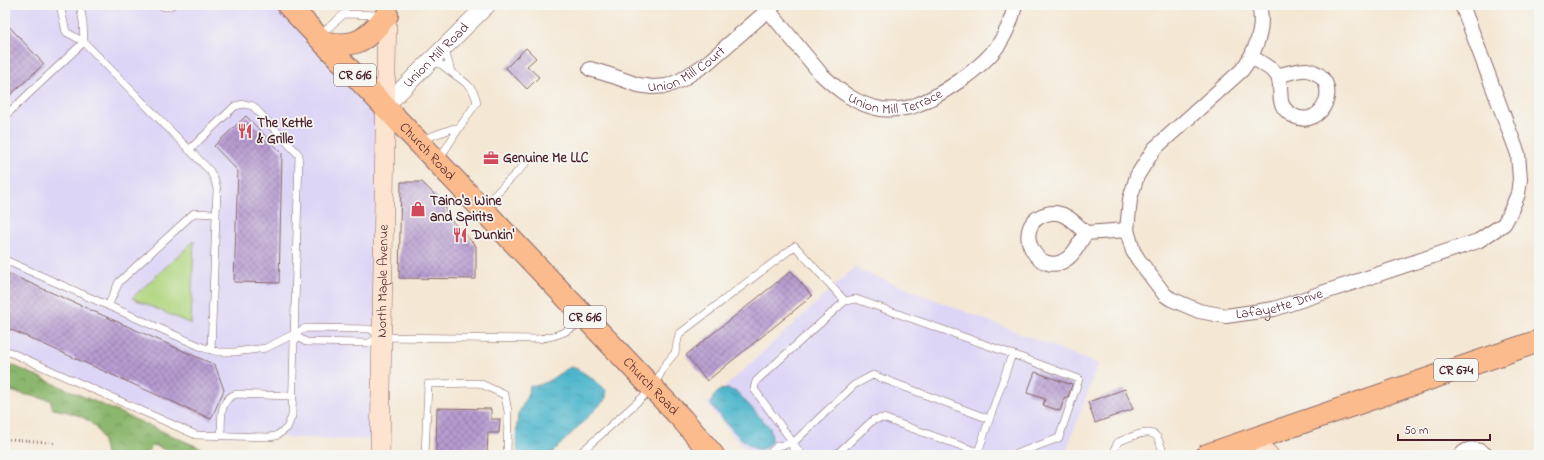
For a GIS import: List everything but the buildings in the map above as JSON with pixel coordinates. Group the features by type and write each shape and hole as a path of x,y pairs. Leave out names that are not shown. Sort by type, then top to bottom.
{"main road":[{"name":"Church Road","path":"288,5 653,388 713,455"},
{"path":"322,40 342,45 353,44 365,38 387,10"},
{"name":"North Maple Avenue","path":"380,455 384,106 387,10"},
{"name":"CR 674","path":"1252,440 1539,341"},
{"path":"1207,455 1252,440 1269,455"}],"street":[{"name":"Union Mill Road","path":"384,106 487,5"},
{"name":"Union Mill Terrace","path":"768,7 821,74 842,92 867,105 881,109 896,109 909,107 923,102 950,87 988,58 1002,38 1012,17 1015,5"},
{"name":"Lafayette Drive","path":"1259,5 1261,27 1252,57 1242,70 1159,143 1149,155 1137,176 1130,195 1127,230 1133,251 1151,278 1165,295 1171,299 1200,311 1226,316 1241,315 1280,308 1478,241 1504,224 1518,194 1520,164 1518,154 1462,5"},
{"name":"Union Mill Court","path":"590,69 638,85 652,87 667,86 681,80 706,64 768,7"},
{"path":"1252,57 1278,75"},
{"path":"1086,233 1127,230"},
{"path":"1461,455 1469,450 1477,450 1486,455"}],"lane":[{"path":"60,5 66,32 84,42 210,171 214,178 217,188 211,350"},
{"path":"5,116 84,42 84,22 80,5"},
{"path":"158,5 166,7 172,6"},
{"path":"322,40 344,14 387,10"},
{"path":"444,48 448,57 451,72"},
{"path":"430,61 442,65 471,88 475,93 477,102 445,150 439,163"},
{"path":"5,350 196,435 269,437 282,433 290,422 292,396 299,155 253,106 244,104 236,106 189,150"},
{"path":"418,141 430,138 454,128 459,128"},
{"path":"482,208 527,162"},
{"path":"108,306 119,282 194,213 216,214"},
{"path":"578,455 653,388 665,365 675,353 679,334 795,246 845,301"},
{"path":"5,260 204,348 219,352 235,352 266,348 306,328 370,329 381,337"},
{"path":"802,455 754,389 756,381 845,301 856,299 1079,379 1059,438 1013,455"},
{"path":"294,335 306,342 354,343 369,343 381,337 537,339 561,334 572,329 586,318"},
{"path":"836,455 872,420 883,418 977,453 1012,354"},
{"path":"768,455 777,446 793,443 854,385 873,375 990,419"},
{"path":"425,455 428,384 479,383 506,395 508,412 507,455"},
{"path":"221,435 222,408 224,403 231,396 236,394 292,396"},
{"path":"1116,455 1115,448 1118,442 1145,432 1150,432 1157,436 1164,455"},
{"path":"793,443 793,455"}],"path":[{"path":"5,439 54,443"}],"shaded area":[{"path":"5,5 288,5 385,106 380,440 196,435 5,350"},
{"path":"854,268 1098,364 1065,455 749,455 707,404"}],"green space":[{"path":"194,241 191,324 132,298"},
{"path":"5,362 216,455 177,455 154,445 144,455 106,455 104,444 95,427 82,417 53,409 50,400 5,390"}],"water":[{"path":"571,367 584,373 604,388 606,391 605,400 550,455 518,455 516,438 518,414 526,399 530,386 536,386 546,382"},
{"path":"728,389 737,392 770,428 772,435 771,442 765,447 756,449 749,445 734,432 711,405 713,397 720,390"}],"place":[{"name":"The Kettle & Grille","path":"245,131"},
{"name":"Genuine Me LLC","path":"491,158"},
{"name":"Taino's Wine and Spirits","path":"418,209"},
{"name":"Dunkin'","path":"460,235"}]}
